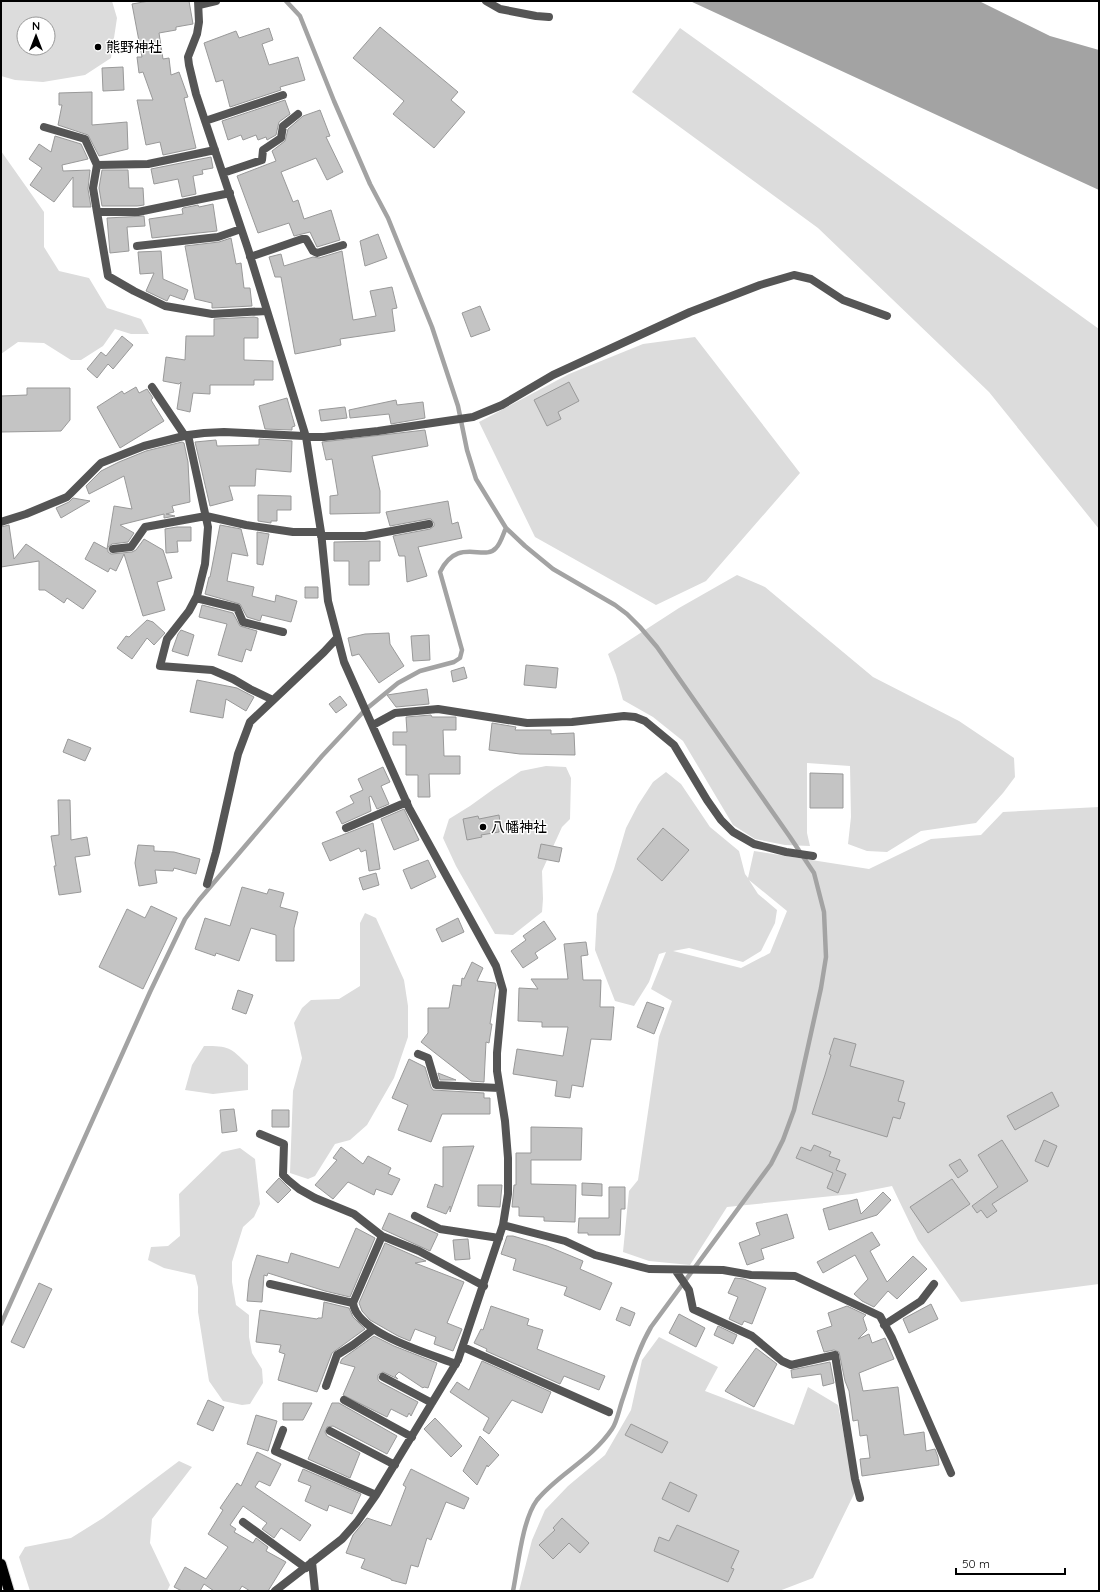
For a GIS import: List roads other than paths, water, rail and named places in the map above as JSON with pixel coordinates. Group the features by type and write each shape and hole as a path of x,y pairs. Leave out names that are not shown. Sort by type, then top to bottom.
{"main road":[{"path":"1,1564 9,1591"}],"street":[{"path":"216,1 199,3 199,22 197,34 188,57 196,94 230,193 306,437 321,534 328,601 337,638 344,662 406,802 472,920 501,979 503,990 503,1004 497,1053 497,1071 505,1121 508,1158 508,1194 503,1225 463,1347 456,1364 412,1437 376,1495 357,1522 342,1539 275,1591"},
{"path":"486,1 500,9 549,17"},
{"path":"205,121 283,95"},
{"path":"223,173 262,160 262,150 281,138 283,126 298,114"},
{"path":"44,127 84,139 96,165 93,188 108,276 165,306 212,314 267,311"},
{"path":"96,165 148,164 215,150"},
{"path":"97,212 138,212 230,193"},
{"path":"136,246 218,237 241,229"},
{"path":"250,257 302,239 306,239 313,251 317,253 343,244"},
{"path":"1,522 26,514 67,497 101,463 144,446 187,436 224,432 324,437 451,421 470,417 502,405 554,375 690,312 760,285 794,274 811,279 843,300 887,316"},
{"path":"152,386 187,436 208,527 205,564 196,598 189,611 167,639 160,666 212,670 273,700"},
{"path":"113,549 132,547 145,527 206,516 246,525 285,531 365,536 429,524"},
{"path":"196,598 237,608 244,622 282,632"},
{"path":"207,884 216,852 238,754 250,722 337,638"},
{"path":"373,725 396,713 438,709 527,723 572,722 624,716 635,717 645,721 674,745 707,800 721,820 733,832 754,844 813,856"},
{"path":"346,828 406,802"},
{"path":"418,1054 428,1058 436,1085 499,1088"},
{"path":"260,1134 284,1144 283,1175 299,1189 315,1198 354,1214 382,1236 419,1251 484,1286"},
{"path":"415,1216 440,1228 499,1238"},
{"path":"503,1225 565,1241 595,1255 649,1269 676,1271 723,1270 752,1275 795,1276 880,1316 892,1338 951,1473"},
{"path":"382,1236 353,1303 357,1316 374,1329 388,1337 456,1364"},
{"path":"676,1271 689,1290 693,1309 752,1336 782,1361 791,1365 835,1355 854,1479 860,1498"},
{"path":"270,1284 353,1303"},
{"path":"884,1325 921,1301 934,1284"},
{"path":"326,1386 337,1355 374,1329"},
{"path":"463,1347 609,1412"},
{"path":"383,1377 432,1403"},
{"path":"344,1400 412,1437"},
{"path":"283,1430 274,1451 376,1495"},
{"path":"330,1431 394,1465"},
{"path":"243,1522 309,1565 315,1591"}],"waterway":[{"path":"286,1 300,16 334,101 370,184 388,218 432,327 458,406 467,450 476,479 506,528 525,546 553,569 615,605 627,614 657,647 814,873 824,912 826,957 821,988 794,1110 783,1140 771,1164 651,1327 638,1354 617,1419 612,1429 594,1450 555,1482 537,1500 524,1531 513,1591"},
{"path":"1,1324 150,992 185,919 199,900 322,756 365,710 398,683 420,671 454,662 460,658 462,650 440,572 447,561 462,552 491,552 499,544 506,528"}],"place":[{"name":"熊野神社","path":"98,47"},
{"name":"八幡神社","path":"483,827"}]}
